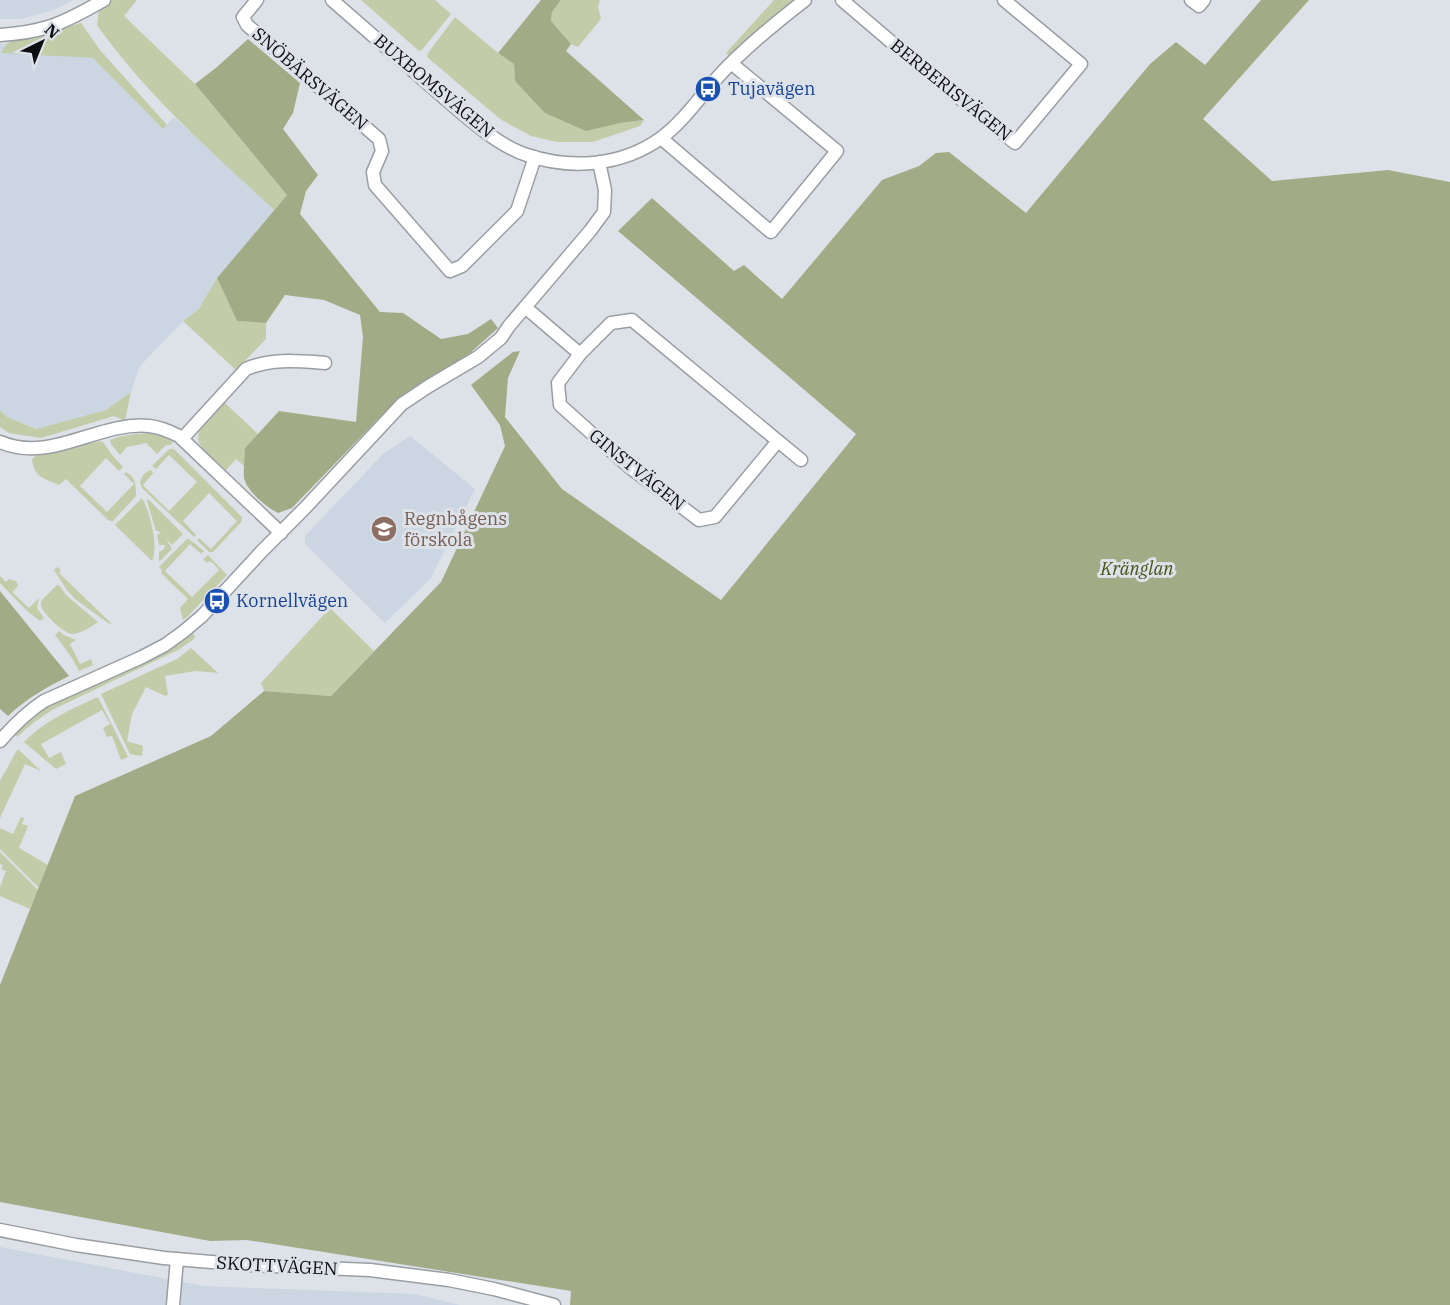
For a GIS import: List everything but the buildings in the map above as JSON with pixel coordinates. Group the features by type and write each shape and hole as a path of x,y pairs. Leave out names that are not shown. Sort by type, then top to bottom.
{"street":[{"path":"0,35 48,27 104,0"},
{"name":"SNÖBÄRSVÄGEN","path":"257,0 243,17 247,25 379,139 382,152 373,172 375,185 450,271 462,266 517,211 535,157"},
{"name":"BUXBOMSVÄGEN","path":"332,0 410,69 486,131 509,147 526,155 560,164 610,162 634,153 661,138 677,124 731,63 758,37 805,0"},
{"name":"BERBERISVÄGEN","path":"842,0 1015,143 1081,64 1004,0"},
{"path":"1191,0 1198,6 1204,0"},
{"path":"661,138 771,232 837,151 731,63"},
{"path":"0,741 15,724 44,701 142,657 183,633 203,615 402,404 478,357 501,338 604,212 605,190 599,162"},
{"path":"525,307 580,354"},
{"name":"GINSTVÄGEN","path":"778,441 715,517 699,520 628,466 560,405 558,383 580,354 611,323 632,320 801,460"},
{"path":"182,439 246,369 257,364 282,360 325,363"},
{"path":"0,442 20,448 45,448 120,428 151,426 163,429 182,439 280,533"},
{"name":"SKOTTVÄGEN","path":"0,1230 76,1245 177,1259 382,1272 450,1280 554,1305"},
{"path":"173,1305 177,1259"}],"shaded area":[{"path":"0,0 74,0 51,11 21,19 0,19"},
{"path":"0,44 80,50 93,58 163,129 174,117 274,210 217,278 198,310 183,321 140,366 131,392 106,410 36,429 7,417 0,410"},
{"name":"Regnbågens förskola","path":"410,436 475,489 431,578 385,623 305,544 305,536 384,453"},
{"path":"0,1247 204,1286 415,1294 460,1305 0,1305"}],"green space":[{"path":"113,0 137,0 124,16 195,84 287,195 274,210 158,99 116,51 97,25 99,10"},
{"path":"361,0 435,0 451,14 419,51"},
{"path":"541,0 561,0 552,12 551,21 571,44 566,51 644,120 586,131 545,113 515,81 514,64 498,53"},
{"path":"561,0 600,0 598,7 601,19 578,47 571,44 551,21 552,12"},
{"path":"774,0 796,0 730,57 726,53"},
{"name":"Kränglan","path":"1261,0 1309,0 1203,119 1272,181 1388,170 1450,182 1450,1305 570,1305 571,1291 247,1240 210,1241 0,1202 0,985 75,796 211,736 264,691 331,696 441,582 505,446 500,425 471,385 513,352 520,351 508,378 505,417 562,489 721,600 856,434 618,231 652,198 734,271 744,265 782,299 882,180 919,166 936,153 949,152 1026,213 1150,64 1176,42 1205,65"},
{"path":"455,17 514,64 515,81 620,123 644,120 640,126 593,142 557,142 531,136 500,119 427,57"},
{"path":"81,23 100,50 167,125 163,129 93,58 1,53 7,43"},
{"path":"248,39 300,83 293,113 283,129 318,175 306,191 300,214 380,312 403,313 441,339 468,334 491,319 498,328 470,353 418,387 379,418 292,508 278,513 258,498 246,483 244,478 245,448 279,411 356,422 363,337 360,315 324,300 285,295 266,323 237,321 217,278 287,195 195,84"},
{"path":"217,278 237,321 266,323 266,339 236,370 183,321 198,310"},
{"path":"131,392 125,421 114,416 41,438 9,433 0,427 0,410 7,417 36,429 106,410"},
{"path":"224,402 258,434 245,448 245,467 236,459 226,470 206,452 198,440 205,422"},
{"path":"152,433 173,442 157,454 146,443 127,447 120,455 110,440 126,435"},
{"path":"101,441 123,467 119,471 106,458 80,486 107,512 134,484 124,474 126,472 132,476 135,485 136,496 112,522 66,479 59,485 37,474 32,459 37,455"},
{"path":"169,449 174,449 242,517 242,521 213,552 209,552 197,540 199,538 211,549 237,521 209,493 183,521 196,535 194,537 142,488 140,482 142,478 151,470 153,473 143,485 169,511 197,482 169,455 156,469 152,466"},
{"path":"142,498 153,529 155,547 152,561 115,525"},
{"path":"148,499 183,534 172,545 166,539 172,549 159,562 159,552 164,549 165,545 159,545 157,534 161,534 156,531"},
{"path":"187,539 204,551 201,554 190,544 165,571 192,597 219,570 213,563 209,561 207,563 203,559 208,555 227,575 183,620 180,608 188,599 161,573 162,570 159,567"},
{"path":"57,567 61,570 59,573 112,624 75,599 54,570"},
{"path":"0,576 6,582 9,579 16,581 18,586 12,592 29,608 39,598 37,608 44,618 40,621 26,610 0,583"},
{"path":"57,585 98,622 75,634 56,625 43,610 41,601"},
{"path":"0,591 69,676 37,693 8,716 0,709"},
{"path":"330,608 374,651 331,696 264,691 261,683"},
{"path":"59,631 76,640 70,644 80,664 91,659 93,665 79,671 55,635"},
{"path":"192,633 195,636 194,639 178,650 52,710 17,737 14,734 29,720 64,697 165,651"},
{"path":"191,648 218,673 196,671 165,676 168,695 165,696 146,687 132,714 127,741 143,746 142,756 130,754 101,694 177,659"},
{"path":"98,697 128,757 121,760 112,736 107,737 103,728 110,724 102,710 41,744 49,758 61,752 66,764 56,769 24,742 49,722"},
{"path":"17,750 41,771 25,764 0,818 0,781"},
{"path":"21,817 24,818 22,824 28,826 19,848 48,865 39,888 0,849 0,828 13,834"},
{"path":"0,852 38,890 30,909 0,896 0,887 6,871 1,869 3,865 0,864"}],"place":[{"name":"Tujavägen","path":"708,89"},
{"name":"Regnbågens förskola","path":"384,529"},
{"name":"Kornellvägen","path":"217,601"}]}
